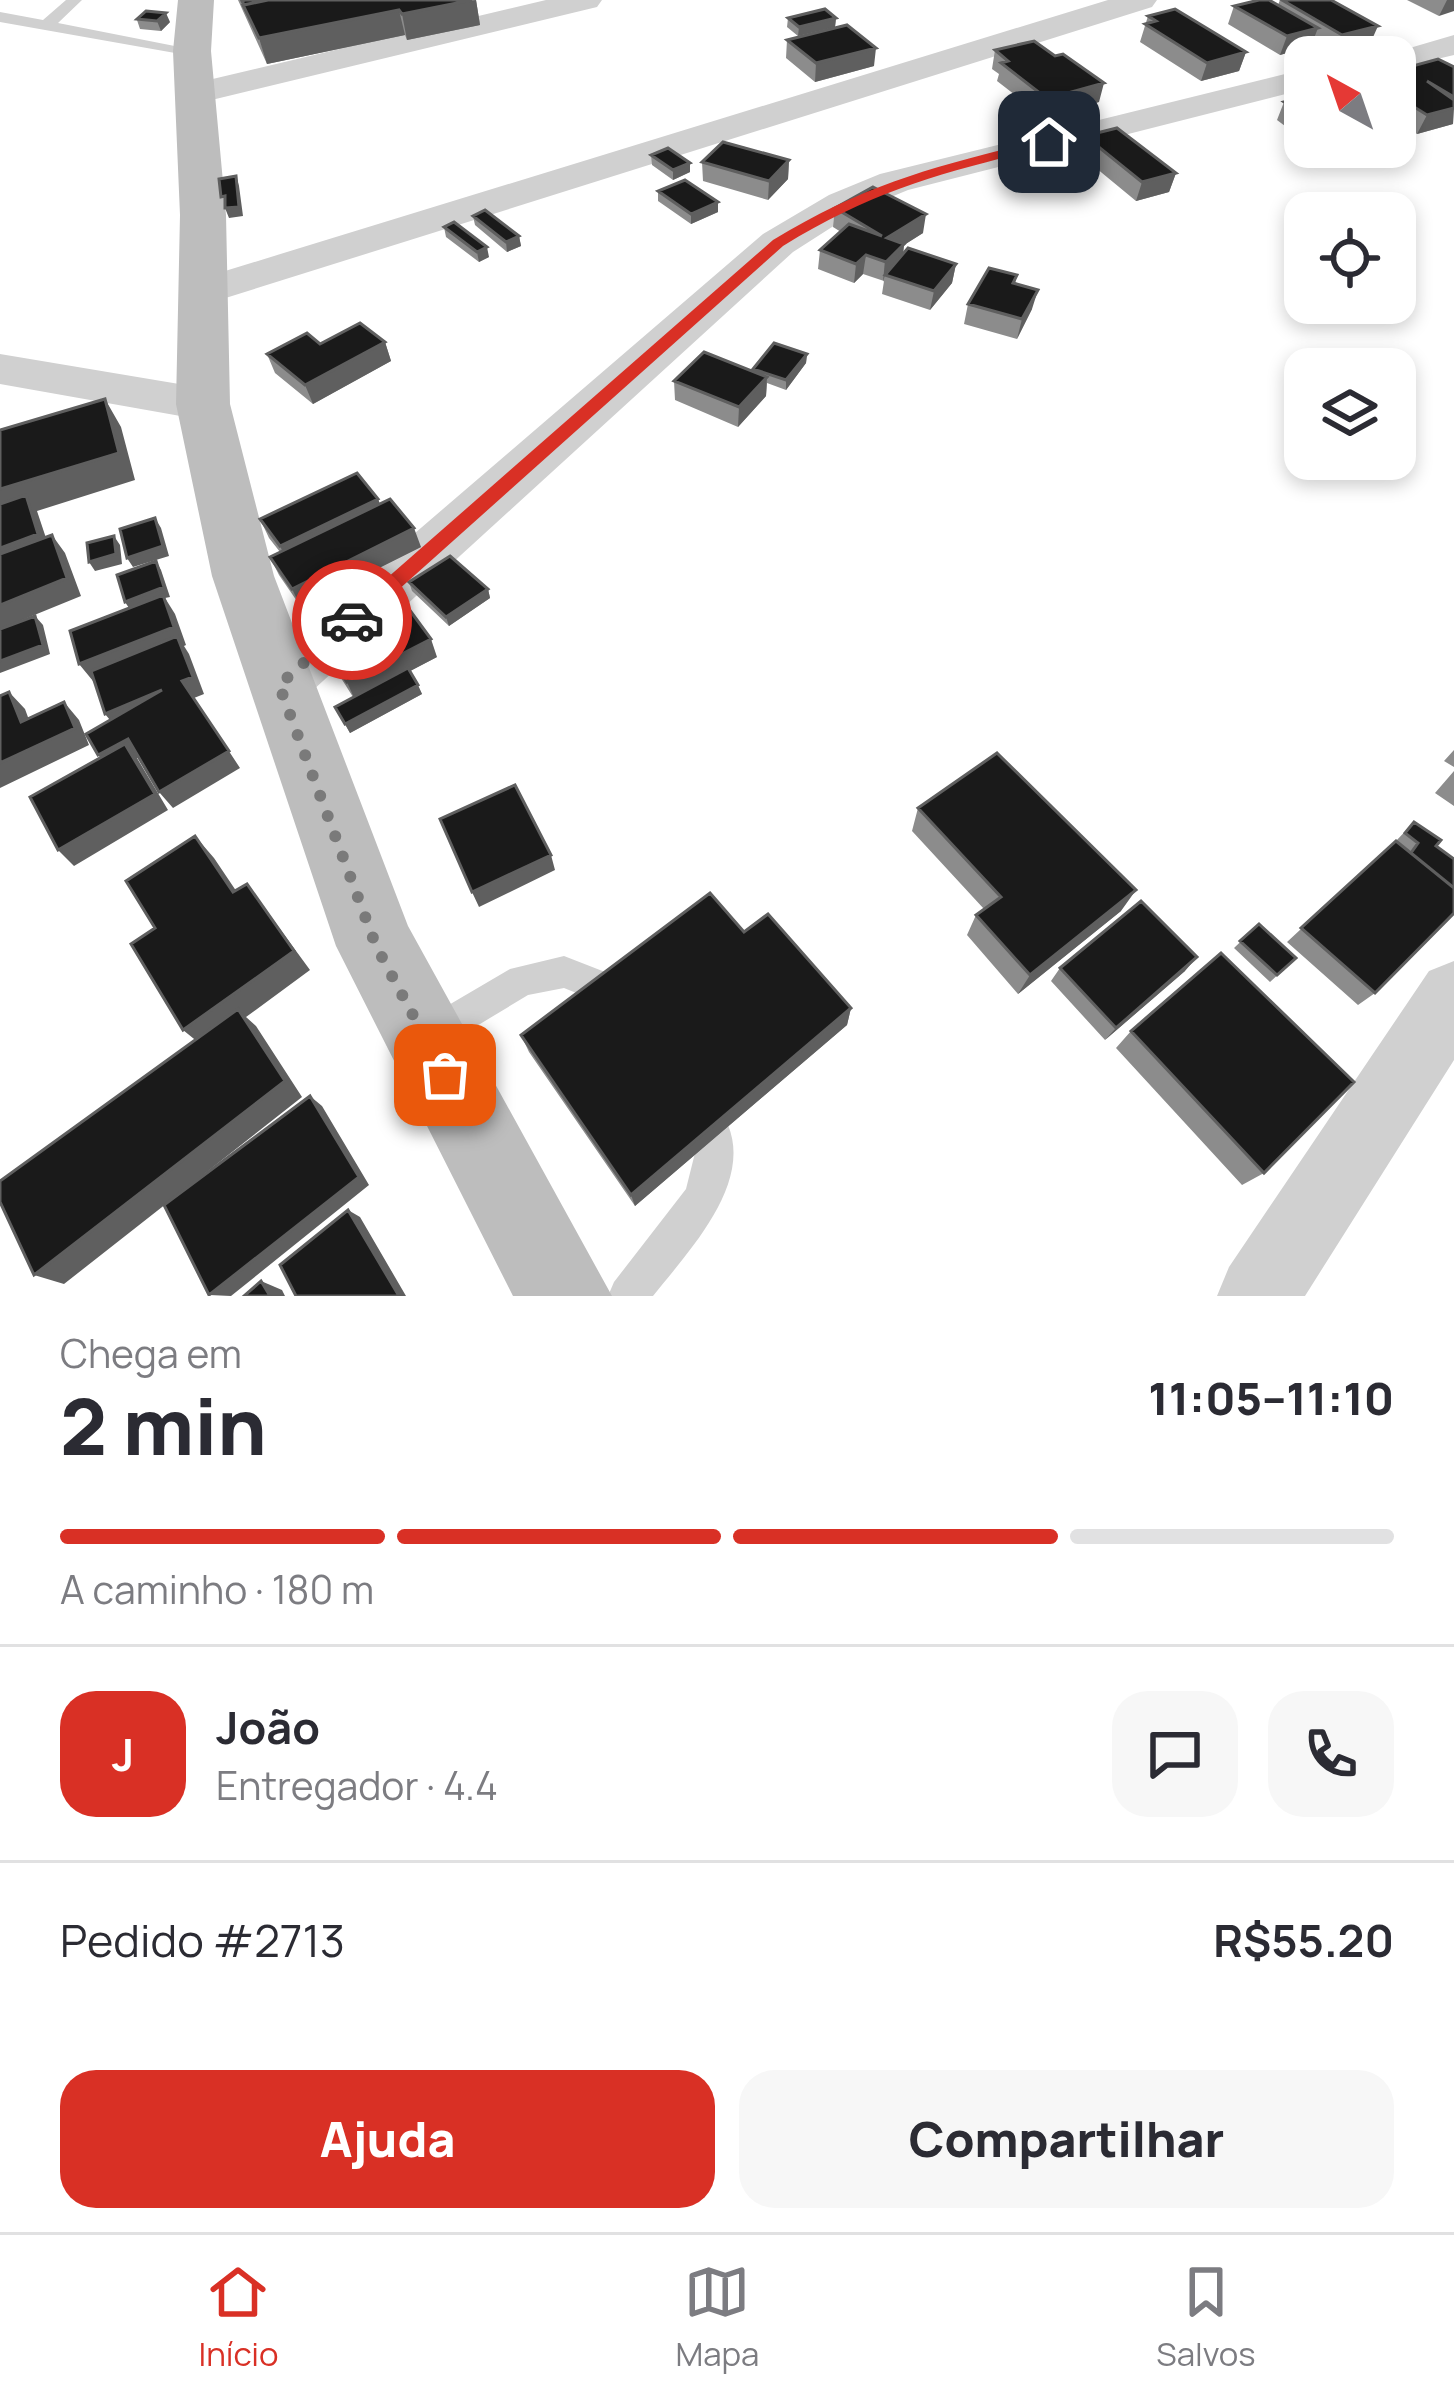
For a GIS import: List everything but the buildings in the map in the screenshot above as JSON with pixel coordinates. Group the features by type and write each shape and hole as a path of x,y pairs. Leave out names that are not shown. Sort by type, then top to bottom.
{"main road":[{"path":"194,48 203,215 203,404 242,576 376,946 564,1296"}],"street":[{"path":"194,48 586,0"},
{"path":"200,292 1141,0"},
{"path":"1416,54 1454,45"},
{"path":"279,685 778,243 843,203 964,163 1284,84"},
{"path":"0,369 203,404"},
{"path":"1258,1296 1454,996"}],"lane":[{"path":"46,24 75,0"},
{"path":"0,17 194,48"},
{"path":"424,1038 522,980 564,972 610,991"},
{"path":"628,1296 703,1196 718,1163 716,1138"}],"way so far":[{"path":"352,620 279,685 376,946 445,1075"}],"route":[{"path":"352,620 778,243 843,203 894,182 1049,142"}]}
